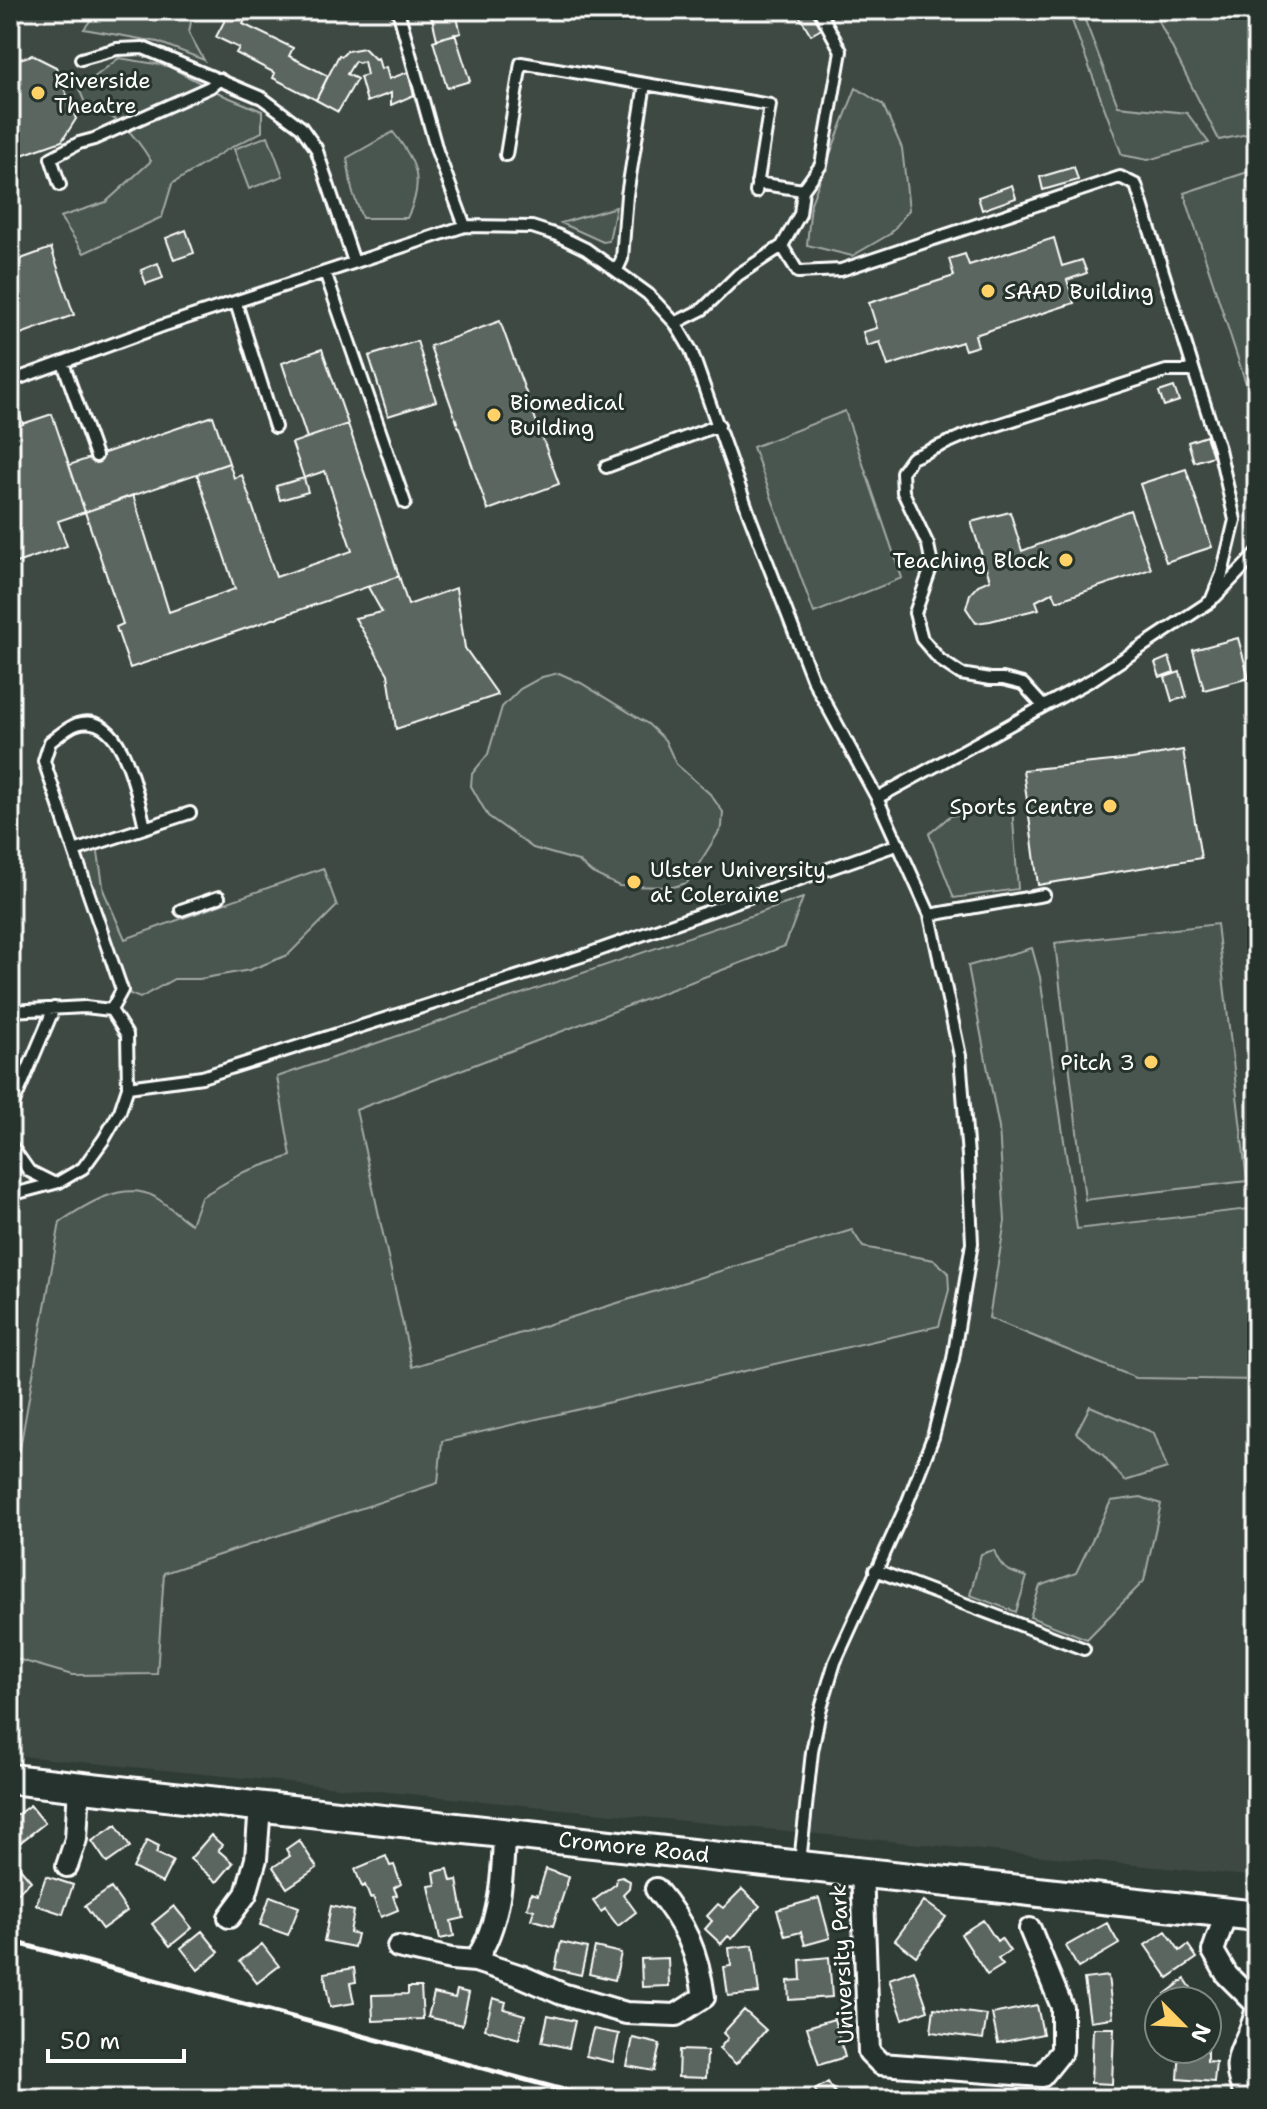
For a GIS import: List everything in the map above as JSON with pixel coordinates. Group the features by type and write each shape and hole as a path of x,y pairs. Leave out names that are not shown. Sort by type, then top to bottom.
{"main road":[{"name":"Cromore Road","path":"10,1779 1257,1916"}],"street":[{"path":"67,1866 76,1839 79,1786"},
{"path":"229,1917 246,1894 256,1859 260,1806"},
{"path":"475,1961 487,1944 497,1901 503,1870 504,1833"},
{"name":"University Park","path":"862,1871 869,2052 881,2064 1042,2076 1062,2051 1062,2007 1030,1929"},
{"path":"398,1947 475,1961 562,1994 626,2013 676,2015 704,1997 700,1962 672,1909 656,1889"},
{"path":"1226,1913 1213,1951 1227,1975 1257,2005 1255,2024 1238,2054 1238,2083 1248,2099"}],"lane":[{"path":"398,10 437,151 465,226"},
{"path":"675,323 703,309 738,275 782,246 800,214 803,190 821,165 841,51 819,10"},
{"path":"81,59 117,49 143,48 262,98 301,127 316,148 354,262"},
{"path":"506,155 521,63 770,105 757,188 803,190"},
{"path":"60,185 51,158 210,87 220,79"},
{"path":"617,270 622,259 627,195 645,84"},
{"path":"782,246 798,272 841,270 1120,177 1136,185 1219,449 1235,520 1222,574 1211,601"},
{"path":"14,380 162,326 465,226 532,227 586,249 648,294 675,323 691,350 750,517 812,678 877,798 930,915 960,1056 972,1243 953,1359 933,1437 906,1506 835,1662 820,1711 812,1752 800,1864"},
{"path":"325,272 405,503"},
{"path":"236,303 275,427"},
{"path":"63,363 96,456"},
{"path":"1043,706 1023,684 961,674 940,660 922,639 915,613 932,565 928,545 903,492 902,472 912,458 978,431 1166,371 1194,371"},
{"path":"606,467 719,425"},
{"path":"877,798 1093,679 1211,601 1257,553"},
{"path":"111,1010 122,990 44,761 50,742 76,724 95,723 114,734 134,783 145,827"},
{"path":"74,851 190,813"},
{"path":"128,1087 217,1073 585,955 899,844"},
{"path":"930,915 1044,895"},
{"path":"181,910 219,897"},
{"path":"10,1011 85,1007 111,1010"},
{"path":"10,1112 54,1008"},
{"path":"10,1195 59,1182 83,1168 120,1111 128,1087 127,1035 111,1010"},
{"path":"10,1144 29,1171 53,1183 59,1182"},
{"path":"875,1570 1084,1649"}],"shaded area":[{"name":"Ulster University at Coleraine","path":"10,10 1257,10 1257,1877 10,1755"},
{"path":"103,10 193,10 189,33 204,60 158,42 84,29"},
{"path":"1068,10 1081,10 1118,106 1187,113 1209,143 1148,160 1122,155"},
{"path":"1153,10 1257,10 1257,132 1219,140"},
{"path":"119,58 168,66 225,96 262,111 262,132 172,184 162,217 84,253 60,217 106,202 151,161 124,126 85,103 79,89"},
{"path":"856,88 883,105 902,148 909,210 890,234 852,256 807,245 811,203"},
{"path":"393,132 408,153 416,173 413,205 407,218 362,218 352,190 347,158"},
{"path":"268,136 283,176 249,189 234,149"},
{"path":"1257,169 1257,397 1251,399 1184,193"},
{"path":"616,207 609,241 603,242 561,223"},
{"path":"845,411 902,578 814,613 753,447"},
{"path":"559,673 648,724 665,740 676,764 710,794 723,812 722,827 687,883 673,887 619,886 592,873 578,861 533,848 488,816 471,786 472,774 488,754 502,707 520,689 542,677"},
{"path":"1012,806 1018,889 954,898 929,834 950,816"},
{"path":"96,839 104,892 125,939 323,868 337,906 288,955 250,970 199,979 174,979 140,998 130,994 79,846"},
{"path":"803,898 785,946 356,1110 412,1367 852,1230 863,1247 934,1260 948,1272 949,1290 939,1326 442,1441 438,1483 164,1573 157,1674 72,1675 10,1657 10,1505 60,1222 105,1197 130,1191 155,1197 191,1224 201,1197 244,1172 291,1156 277,1077"},
{"name":"Pitch 3","path":"1217,924 1247,1181 1085,1200 1055,943"},
{"path":"1032,948 1040,977 1077,1229 1257,1208 1257,1380 1136,1378 989,1318 1005,1221 999,1128 968,966"},
{"path":"1090,1406 1154,1433 1167,1468 1125,1481 1103,1455 1076,1433"},
{"path":"1141,1497 1161,1504 1144,1581 1087,1639 1030,1617 1040,1586 1076,1573 1111,1501"},
{"path":"994,1550 1006,1568 1027,1577 1016,1612 970,1595 981,1554"}],"building":[{"path":"220,10 250,10 243,24 293,48 289,56 328,76 316,100 273,78 275,73 236,53 239,48 216,37 225,20 217,16"},
{"path":"430,10 455,10 461,33 437,39"},
{"path":"812,10 823,28 811,35 797,12"},
{"path":"455,34 470,81 447,88 433,41"},
{"path":"364,48 375,59 378,58 381,69 386,67 389,79 408,72 414,95 391,105 391,93 367,102 360,77 367,75 364,61 355,61 347,74 357,79 338,112 316,100 339,55"},
{"name":"Riverside Theatre","path":"32,55 56,67 76,119 62,141 10,159 10,62"},
{"path":"1074,167 1078,180 1043,190 1040,177"},
{"path":"1012,185 1016,198 982,210 978,197"},
{"path":"186,230 194,253 174,260 166,238"},
{"name":"SAAD Building","path":"1054,238 1062,266 1082,260 1087,273 1067,280 1074,303 975,335 978,346 965,350 962,342 888,366 880,342 867,346 863,332 877,328 869,303 954,276 949,259 965,254 969,265"},
{"path":"51,248 74,315 18,335 10,311 10,263"},
{"path":"158,263 163,278 146,284 141,270"},
{"name":"Biomedical Building","path":"500,321 559,484 488,510 430,346"},
{"path":"417,341 436,401 388,416 369,356"},
{"path":"322,349 348,424 307,438 282,363"},
{"path":"10,383 23,424 10,428"},
{"path":"1174,387 1179,401 1164,406 1159,392"},
{"path":"52,414 85,512 58,521 67,546 10,565 10,428"},
{"path":"213,416 229,463 85,512 69,465"},
{"path":"348,424 399,576 130,668 116,627 123,624 85,512 133,495 169,612 235,589 197,474 229,463 234,478 242,475 276,577 352,551 325,471 304,478 292,443"},
{"path":"1206,436 1213,456 1194,462 1188,442"},
{"path":"1186,469 1212,547 1166,562 1140,484"},
{"path":"304,478 308,492 280,500 276,486"},
{"name":"Teaching Block","path":"1130,510 1151,569 1057,601 1053,592 1036,601 1039,609 990,621 976,623 966,608 970,594 978,585 990,580 971,522 1010,512 1022,551"},
{"path":"399,576 408,605 456,588 465,648 498,695 396,729 388,674 355,618 382,612 368,587"},
{"path":"1238,638 1249,678 1204,690 1193,650"},
{"path":"1169,657 1174,672 1160,677 1155,663"},
{"path":"1180,672 1187,697 1172,701 1165,677"},
{"name":"Sports Centre","path":"1183,750 1201,858 1038,885 1023,770 1132,759"},
{"path":"30,1805 45,1823 18,1844 10,1834 10,1820"},
{"path":"116,1825 130,1847 107,1863 92,1841"},
{"path":"211,1835 222,1845 218,1850 233,1863 217,1882 190,1859"},
{"path":"147,1840 159,1846 156,1853 173,1861 162,1883 133,1868"},
{"path":"299,1840 317,1868 287,1888 273,1867 290,1856 286,1849"},
{"path":"386,1856 390,1866 394,1865 401,1884 394,1888 397,1895 393,1896 398,1910 381,1917 373,1897 370,1898 365,1885 362,1887 355,1869"},
{"path":"15,1862 31,1881 10,1900 10,1866"},
{"path":"448,1869 451,1881 457,1880 464,1918 451,1921 454,1936 440,1939 429,1886 436,1885 434,1872"},
{"path":"546,1869 569,1877 553,1926 531,1919 534,1910 527,1908 531,1893 538,1895"},
{"path":"46,1876 73,1885 63,1914 36,1905"},
{"path":"617,1878 630,1881 629,1888 623,1894 636,1912 618,1926 605,1909 601,1912 593,1901 616,1884"},
{"path":"111,1888 127,1911 102,1929 85,1906"},
{"path":"742,1889 760,1906 732,1939 728,1936 721,1944 705,1929 712,1921 707,1916 718,1904 723,1908"},
{"path":"270,1896 299,1907 288,1935 260,1925"},
{"path":"819,1898 830,1938 805,1945 801,1932 785,1936 777,1910"},
{"path":"924,1901 946,1917 916,1956 895,1940"},
{"path":"174,1906 192,1928 170,1946 152,1924"},
{"path":"331,1906 354,1911 350,1932 357,1934 354,1947 324,1941"},
{"path":"983,1920 997,1941 1001,1938 1010,1951 998,1959 1003,1965 987,1975 961,1934"},
{"path":"1107,1923 1119,1944 1078,1968 1066,1946"},
{"path":"202,1931 219,1952 198,1970 181,1948"},
{"path":"1166,1931 1180,1951 1188,1945 1197,1958 1168,1978 1145,1945"},
{"path":"561,1942 587,1948 581,1975 555,1969"},
{"path":"262,1944 279,1966 257,1983 240,1961"},
{"path":"753,1945 759,1993 728,1996 724,1967 731,1966 729,1948"},
{"path":"595,1947 621,1953 615,1980 589,1974"},
{"path":"829,1957 832,1997 789,2000 788,1981 801,1980 800,1960"},
{"path":"668,1958 669,1986 642,1987 641,1959"},
{"path":"354,1968 356,1982 350,1983 354,2003 330,2007 324,1973"},
{"path":"914,1970 928,2010 903,2019 889,1979"},
{"path":"1108,1976 1113,2018 1090,2021 1084,1979"},
{"path":"408,1987 421,1987 423,2019 373,2021 372,1995 408,1994"},
{"path":"457,1990 469,1993 462,2025 428,2017 434,1993 455,1998"},
{"path":"493,1998 506,2002 504,2009 525,2015 519,2039 485,2029"},
{"path":"1037,2005 1043,2034 998,2043 992,2014"},
{"path":"934,2008 987,2015 983,2039 931,2032"},
{"path":"744,2010 766,2030 736,2064 719,2049 728,2038 723,2033"},
{"path":"548,2015 575,2021 569,2048 542,2042"},
{"path":"834,2019 845,2057 819,2065 807,2027"},
{"path":"1093,2028 1114,2028 1112,2084 1091,2083"},
{"path":"593,2029 619,2034 613,2062 586,2056"},
{"path":"633,2038 660,2044 654,2071 627,2066"},
{"path":"679,2050 707,2051 706,2078 678,2077"},
{"path":"1179,2065 1216,2065 1214,2082 1178,2079"},
{"path":"828,2082 839,2099 821,2099 815,2090"}],"railway":[{"path":"10,1941 597,2099"}],"place":[{"name":"Riverside Theatre","path":"38,93"},
{"name":"SAAD Building","path":"988,291"},
{"name":"Biomedical Building","path":"494,415"},
{"name":"Teaching Block","path":"1066,560"},
{"name":"Sports Centre","path":"1110,806"},
{"name":"Ulster University at Coleraine","path":"634,882"},
{"name":"Pitch 3","path":"1151,1062"}]}
